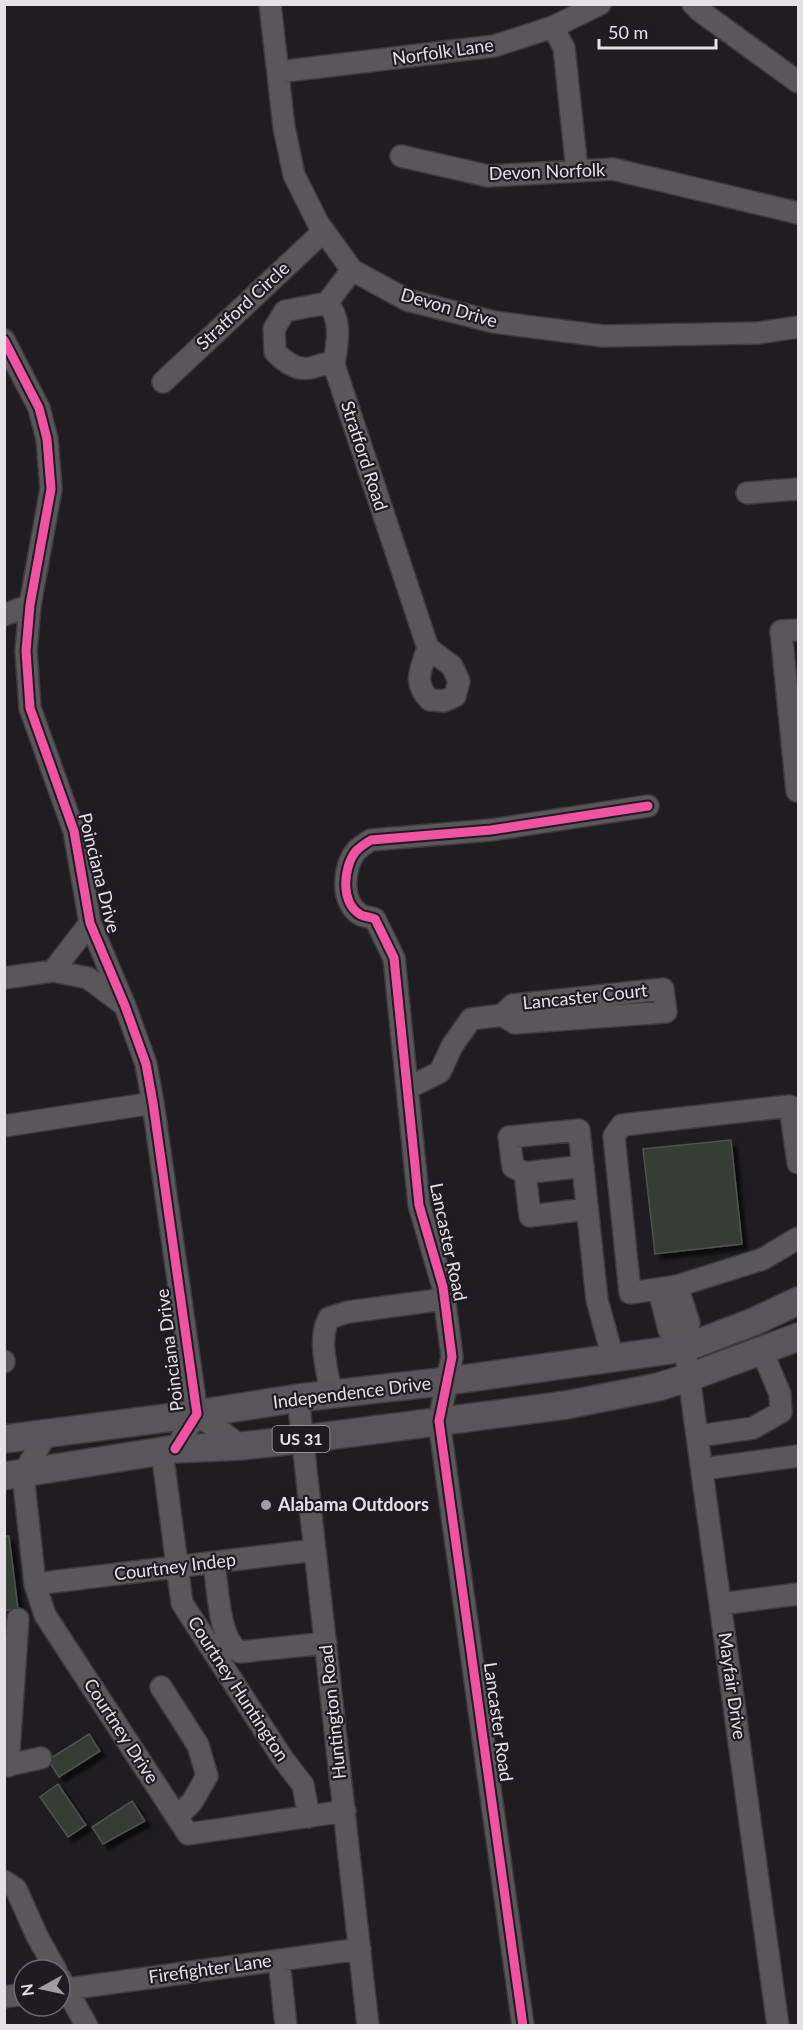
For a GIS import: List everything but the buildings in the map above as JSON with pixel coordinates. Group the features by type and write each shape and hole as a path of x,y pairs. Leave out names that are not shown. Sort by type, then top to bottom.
{"main road":[{"name":"Independence Drive","path":"4,1439 685,1348 753,1322 798,1301"},
{"name":"US 31","path":"11,1470 169,1450 241,1446 304,1439 566,1405 658,1387 798,1337"}],"street":[{"name":"Devon Drive","path":"270,4 284,128 294,175 324,231 351,270 407,300 494,322 603,336 758,333 798,327"},
{"name":"Norfolk Lane","path":"278,72 494,46 554,27 600,4"},
{"path":"693,4 798,82"},
{"path":"554,27 564,48 577,170"},
{"name":"Devon Norfolk","path":"401,156 488,176 613,169 798,213"},
{"name":"Stratford Circle","path":"163,382 324,231"},
{"path":"327,303 351,270"},
{"name":"Stratford Circle","path":"327,303 285,310 274,329 274,352 290,365 308,369 326,362 334,365"},
{"name":"Stratford Road","path":"327,303 335,312 338,331 334,365 428,648"},
{"name":"Poinciana Drive","path":"4,340 39,408 47,439 51,489 30,605 26,651 30,708 74,831 90,923 125,1005 146,1064 197,1414 241,1446"},
{"path":"747,494 798,489"},
{"path":"4,615 30,605"},
{"path":"798,630 781,631 796,791 798,790"},
{"name":"Lancaster Road","path":"523,2025 439,1421 452,1357 443,1287 419,1205 394,958 375,918 360,914 350,902 345,885 348,865 357,850 371,840 491,830 648,806"},
{"path":"53,971 90,923"},
{"path":"4,978 53,971 88,978 125,1005"},
{"name":"Lancaster Court","path":"408,1088 440,1072 452,1046 471,1019 502,1015 513,1005 578,1008"},
{"path":"4,1126 153,1103"},
{"path":"798,1163 790,1106 622,1125 614,1136 630,1293 668,1288 763,1259 798,1238"},
{"path":"583,1166 525,1173 513,1167 509,1137 579,1130 583,1166 587,1209 597,1300 613,1358"},
{"path":"525,1173 530,1216 587,1209"},
{"name":"Mayfair Drive","path":"668,1288 689,1323 685,1348 778,2025"},
{"path":"331,1394 324,1348 327,1322 332,1316 348,1311 445,1299"},
{"path":"698,1436 753,1428 781,1412 780,1394 762,1351"},
{"name":"Huntington Road","path":"298,1398 368,2025"},
{"name":"Poinciana Drive","path":"169,1450 197,1414"},
{"path":"11,1470 47,1433"},
{"name":"Courtney Huntington","path":"169,1450 182,1603 283,1759 303,1785 309,1817"},
{"path":"703,1469 798,1456"},
{"name":"Courtney Drive","path":"11,1470 35,1584 45,1615 188,1834 345,1811"},
{"name":"Courtney Indep","path":"35,1584 315,1550"},
{"path":"214,1563 225,1634 233,1648 240,1652 326,1643"},
{"path":"721,1604 798,1594"},
{"path":"42,1758 6,1766 11,1620 45,1615"},
{"path":"161,1687 198,1745 207,1776 192,1802 177,1817"},
{"path":"4,1881 16,1889 49,1958"},
{"name":"Firefighter Lane","path":"72,1984 360,1949"},
{"path":"279,1960 286,2025"},
{"path":"72,2001 87,2025"}],"cycle path":[{"path":"4,340 39,408 47,439 51,489 30,605 26,651 30,708 74,831 90,923 125,1006 146,1064 153,1103 197,1414 175,1449"},
{"path":"523,2026 439,1421 452,1357 443,1287 419,1205 394,958 375,919 361,915 354,909 347,894 346,875 356,851 371,840 491,830 648,806"}],"place":[{"name":"Alabama Outdoors","path":"266,1505"}]}
